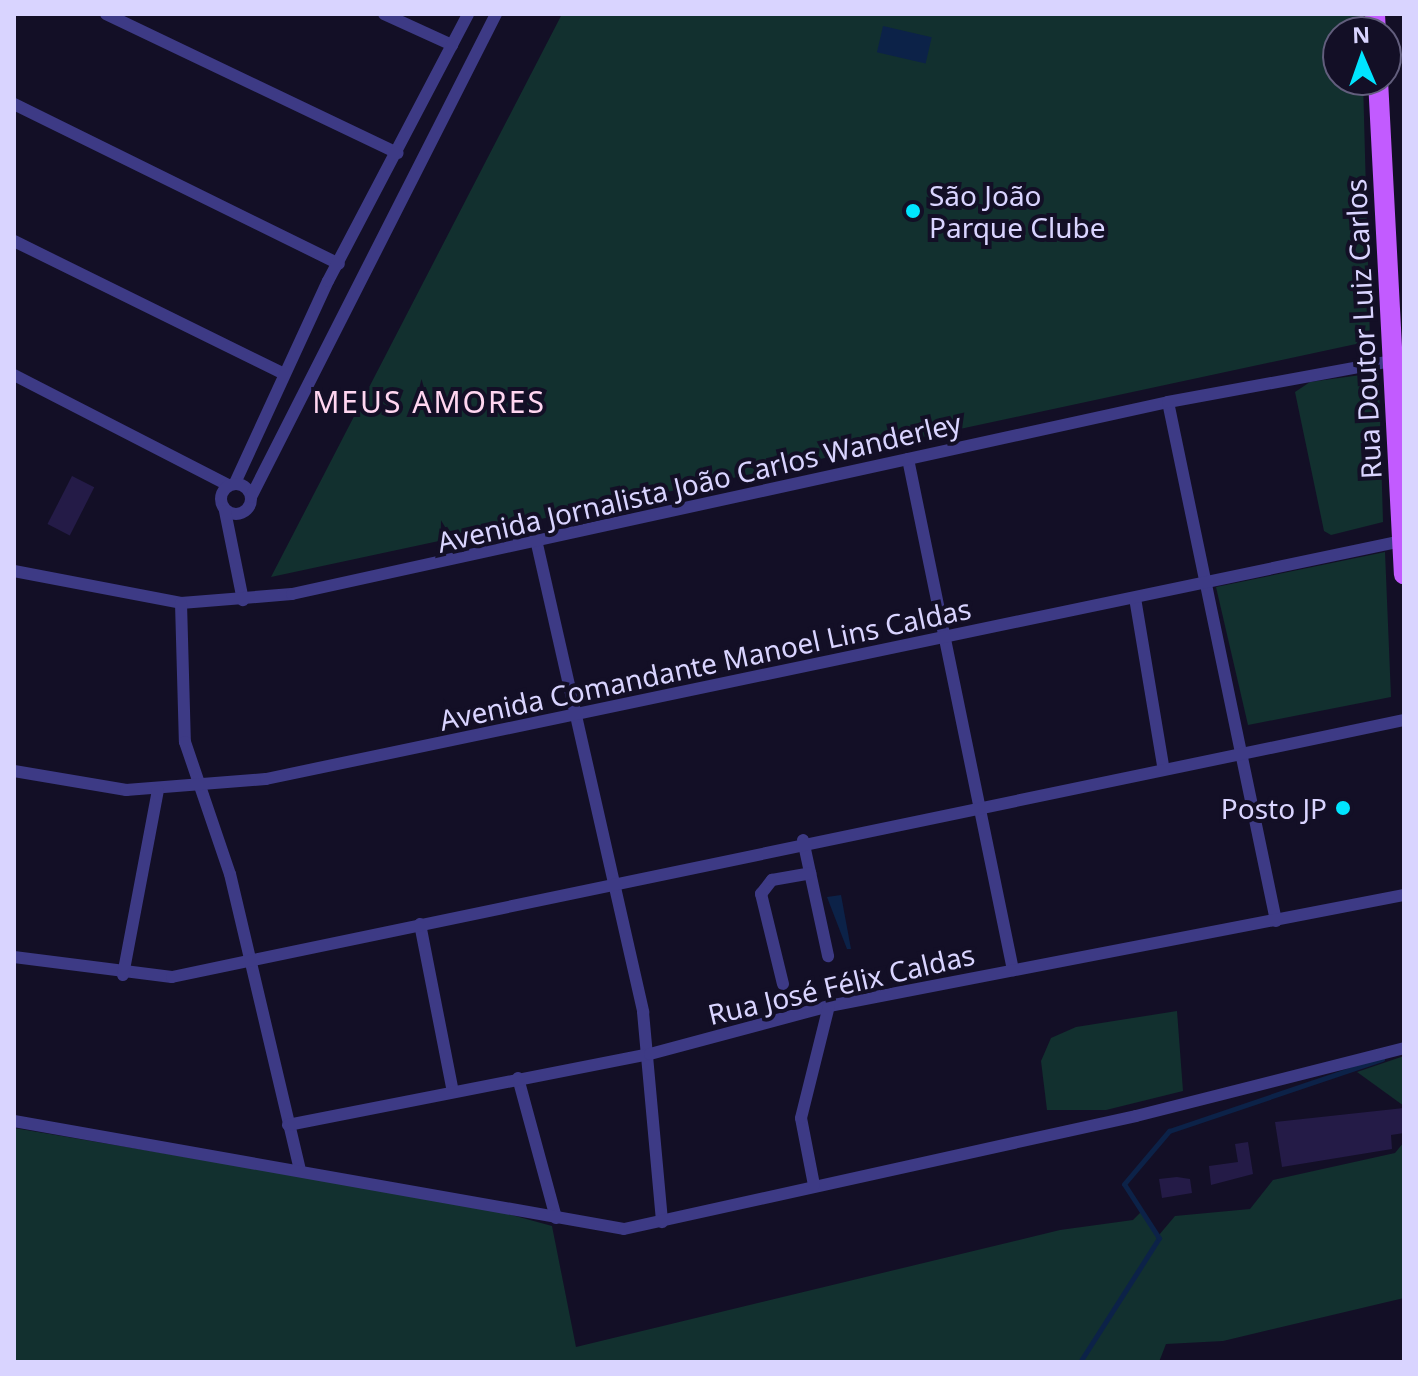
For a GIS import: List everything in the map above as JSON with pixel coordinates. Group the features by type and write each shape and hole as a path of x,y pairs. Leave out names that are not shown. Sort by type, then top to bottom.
{"main road":[{"name":"Rua Doutor Luiz Carlos","path":"1379,96 1404,574"}],"street":[{"path":"106,14 398,153"},
{"path":"384,14 452,45"},
{"path":"243,600 225,511 220,500 231,484 328,281 398,153 468,14"},
{"path":"225,511 243,513 352,291 496,14"},
{"path":"460,30 481,42"},
{"path":"444,59 467,68"},
{"path":"14,104 339,264"},
{"path":"14,241 284,374"},
{"path":"348,246 369,259"},
{"path":"328,281 352,291"},
{"name":"Avenida Jornalista João Carlos Wanderley","path":"14,571 181,603 243,600 537,544 1168,402 1392,361"},
{"path":"14,375 231,484 251,497"},
{"path":"1168,402 1236,750 1276,921"},
{"path":"908,459 940,640 1013,970"},
{"name":"Avenida Comandante Manoel Lins Caldas","path":"14,771 158,790 203,788 573,716 1402,541"},
{"path":"537,544 573,716 615,879 650,1054 662,1222"},
{"path":"1135,598 1163,765"},
{"path":"181,603 181,713 247,956 299,1167"},
{"path":"14,957 123,975 172,977 247,956 420,924 615,879 974,804 1236,750 1404,720"},
{"path":"123,975 158,790"},
{"path":"803,840 828,956"},
{"path":"783,984 761,894 772,880 810,873"},
{"name":"Rua José Félix Caldas","path":"288,1125 650,1054 829,1006 1404,895"},
{"path":"420,924 453,1092"},
{"path":"814,1185 801,1118 829,1006"},
{"path":"14,1121 299,1167 624,1229 1136,1116 1404,1048"},
{"path":"518,1078 556,1218"}],"green space":[{"name":"São João Parque Clube","path":"562,14 1361,14 1322,16 1322,96 1363,96 1370,341 271,577"},
{"path":"1368,374 1379,384 1383,522 1331,535 1324,531 1295,392 1310,382"},
{"path":"1385,552 1391,697 1248,725 1216,587"},
{"path":"1177,1011 1183,1091 1106,1110 1047,1110 1041,1061 1051,1038 1076,1027"},
{"path":"1404,1056 1404,1106 1357,1072"},
{"path":"14,1128 482,1207 552,1226 576,1347 1060,1230 1133,1220 1141,1212 1159,1235 1175,1216 1250,1209 1273,1180 1395,1153 1404,1142 1404,1298 1223,1341 1166,1344 1159,1362 14,1362"}],"water":[{"path":"883,26 932,37 926,64 877,52"},
{"path":"841,895 851,949 847,949 827,897"}],"building":[{"path":"72,476 94,487 70,535 47,524"},
{"path":"1404,1108 1404,1133 1391,1135 1392,1149 1282,1167 1275,1122"},
{"path":"1248,1142 1253,1174 1211,1185 1209,1166 1238,1162 1235,1144"},
{"path":"1159,1179 1190,1179 1192,1193 1162,1198"}],"waterway":[{"path":"1080,1362 1159,1238 1124,1184 1169,1131 1382,1059"}],"place":[{"name":"São João Parque Clube","path":"913,211"},
{"name":"Posto JP","path":"1343,808"}],"district":[{"name":"MEUS AMORES","path":"429,402"}]}
